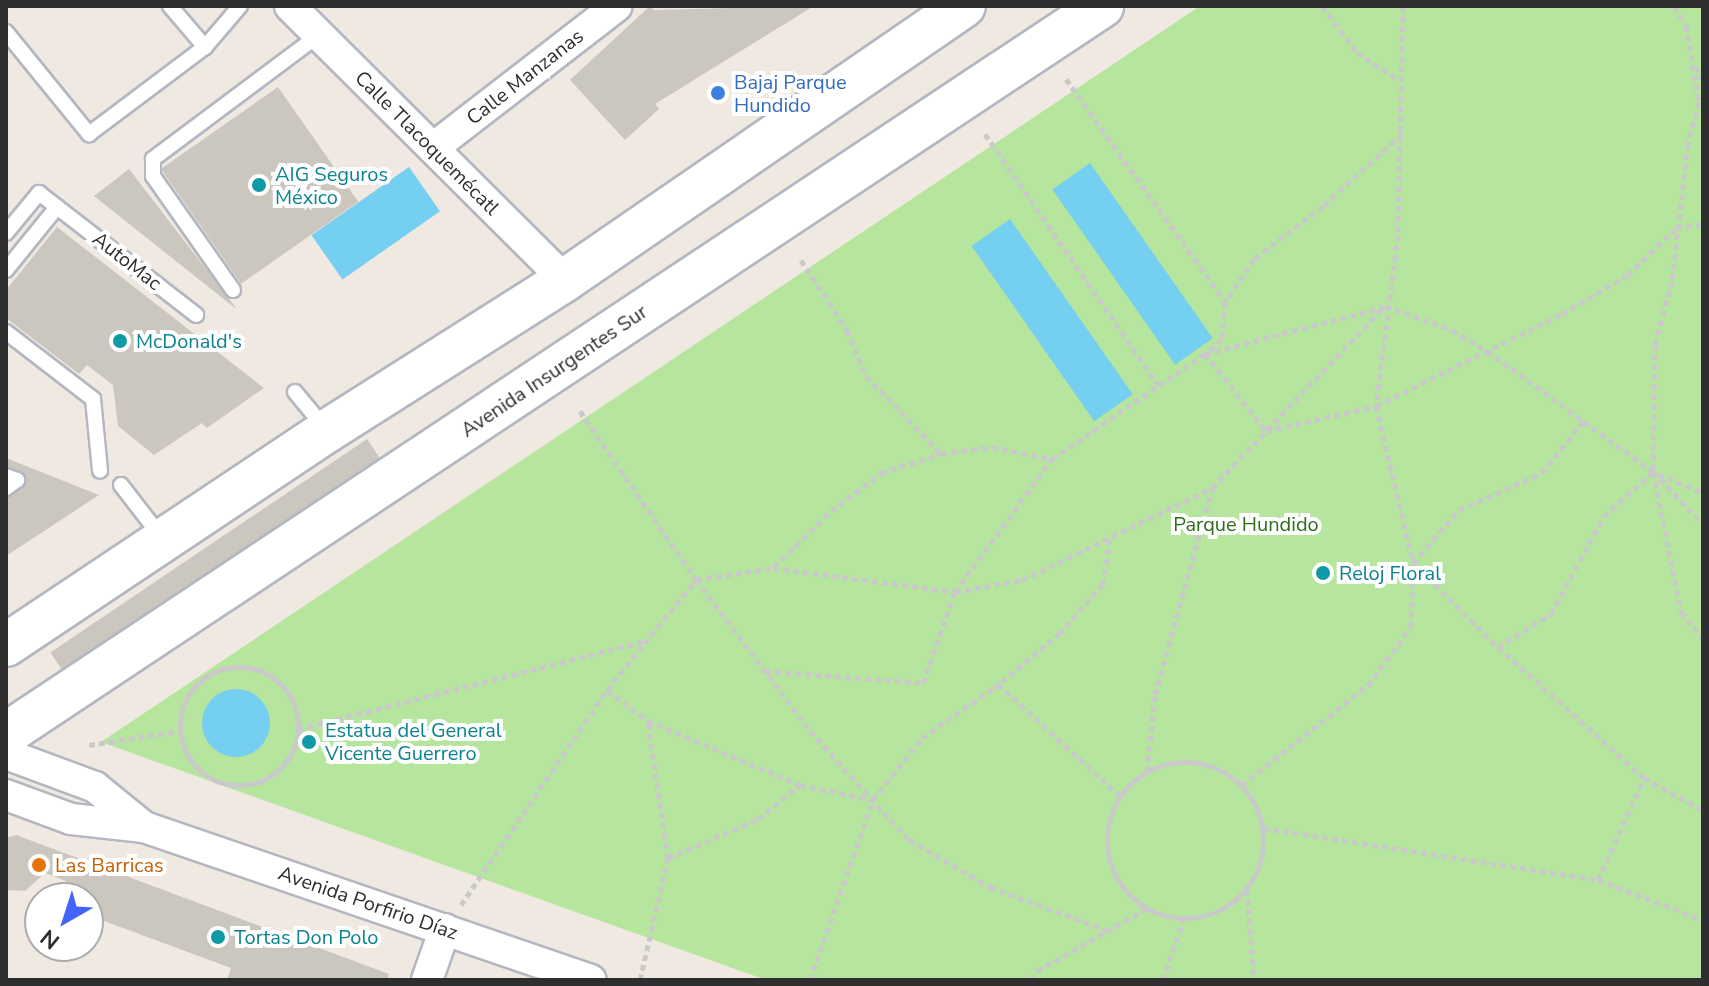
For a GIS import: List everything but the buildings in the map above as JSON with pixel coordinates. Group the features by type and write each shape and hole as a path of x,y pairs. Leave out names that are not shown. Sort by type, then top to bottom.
{"main road":[{"path":"6,645 327,431 565,280 964,6"},
{"name":"Avenida Insurgentes Sur","path":"6,734 1102,6"}],"street":[{"name":"Calle Tlacoquemécatl","path":"290,6 565,280"},
{"name":"Calle Manzanas","path":"433,148 617,6"},
{"name":"Avenida Porfirio Díaz","path":"6,754 95,787 144,827"},
{"name":"Avenida Porfirio Díaz","path":"6,795 71,819 144,827 591,980"},
{"path":"427,980 445,929"}],"lane":[{"path":"170,6 205,47"},
{"path":"6,32 89,134 205,47 240,6"},
{"path":"233,290 153,176 153,159 319,35"},
{"path":"6,233 39,193 57,207 6,270"},
{"name":"AutoMac","path":"57,207 196,315"},
{"path":"6,332 93,399 100,471"},
{"path":"295,392 327,431"},
{"path":"6,476 17,480 6,488"},
{"path":"121,485 164,540"}],"path":[{"path":"1322,6 1357,53 1400,81"},
{"path":"1242,785 1368,685 1411,627 1413,563 1376,406 1385,306 1398,235 1403,6"},
{"path":"1674,6 1686,25 1699,102 1676,228 1672,281 1655,344 1653,472 1681,612 1703,639"},
{"path":"1692,61 1703,79"},
{"path":"1066,79 1225,302"},
{"path":"985,134 1158,385"},
{"path":"765,671 923,683 955,592 1052,459 1222,340 1225,302 1254,259 1323,206 1402,134"},
{"path":"1266,431 1376,406 1628,275 1676,228 1703,224"},
{"path":"801,260 847,330 866,376 941,454"},
{"path":"1205,354 1385,306 1452,330 1487,351 1585,419 1653,472 1703,524"},
{"path":"445,929 607,690 696,580 773,568 955,592 1022,580 1212,488 1385,306"},
{"path":"1205,354 1266,431"},
{"path":"580,411 696,580 765,671 909,840 990,887 1108,931"},
{"path":"1413,563 1459,510 1542,473 1585,419"},
{"path":"773,568 831,511 881,473 941,454 992,447 1052,459"},
{"path":"1653,472 1703,493"},
{"path":"1498,647 1551,614 1604,516 1653,472"},
{"path":"1147,771 1155,695 1212,488"},
{"path":"810,980 873,800 922,738 998,684 1059,634 1103,584 1110,540"},
{"path":"1413,563 1498,647 1644,778 1703,810"},
{"path":"298,729 647,641"},
{"path":"246,667 278,681 296,711 298,729 286,762 258,782 240,785 207,775 184,748 179,731 186,697 197,683 211,673 246,667"},
{"path":"998,684 1120,796"},
{"path":"607,690 648,721 800,785 873,800"},
{"path":"640,980 668,858 648,721"},
{"path":"89,745 179,731"},
{"path":"1247,889 1207,915 1184,918 1148,908 1128,892 1114,871 1107,846 1109,820 1120,796 1147,771 1192,761 1214,767 1242,785 1263,828 1263,850 1247,889 1254,980"},
{"path":"1598,880 1644,778"},
{"path":"668,858 758,819 800,785"},
{"path":"1263,828 1598,880 1703,920"},
{"path":"1031,980 1148,908"},
{"path":"1163,980 1184,918"}],"green space":[{"name":"Parque Hundido","path":"1200,6 1703,6 1703,980 766,980 101,742"}],"water":[{"path":"1090,163 1213,338 1175,365 1052,189"},
{"path":"409,167 440,211 342,279 312,235"},
{"path":"1010,219 1133,394 1094,421 971,246"},
{"path":"236,689 260,699 270,723 260,747 236,757 212,747 202,723 212,699"}],"place":[{"name":"Bajaj Parque Hundido","path":"718,93"},
{"name":"AIG Seguros México","path":"259,185"},
{"name":"McDonald's","path":"120,341"},
{"name":"Reloj Floral","path":"1323,573"},
{"name":"Estatua del General Vicente Guerrero","path":"309,742"},
{"name":"Las Barricas","path":"39,865"},
{"name":"Tortas Don Polo","path":"218,937"}]}
